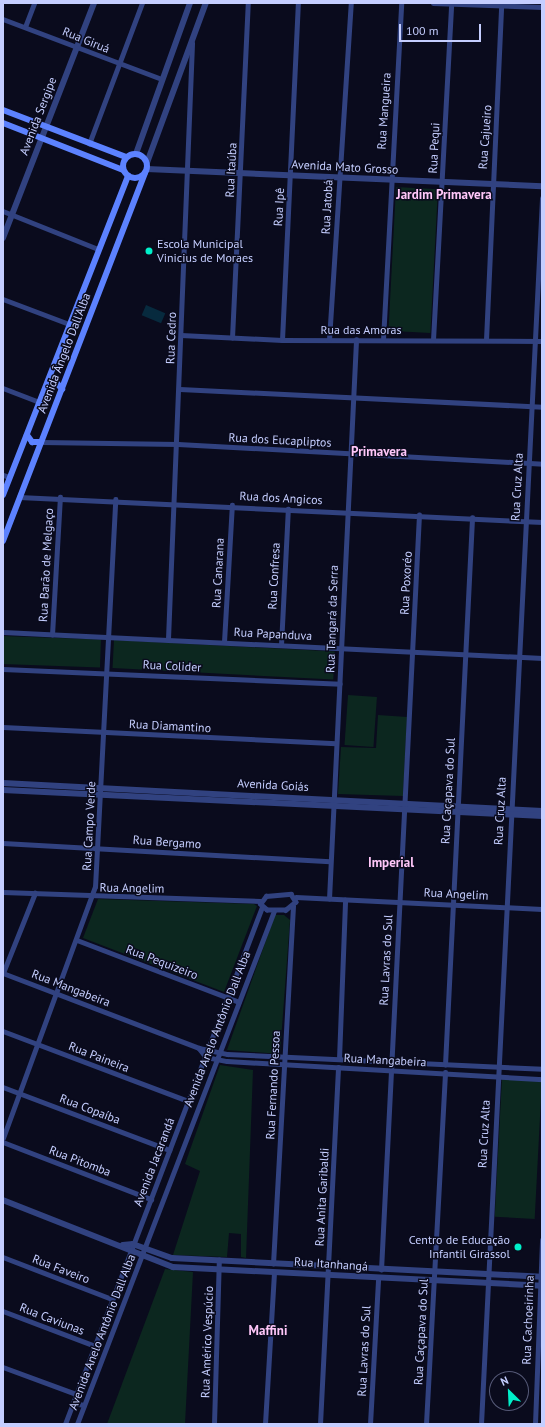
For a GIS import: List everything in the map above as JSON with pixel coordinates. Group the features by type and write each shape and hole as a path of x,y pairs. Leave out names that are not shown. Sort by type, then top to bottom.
{"main road":[{"path":"3,110 126,157 136,154 146,168 136,178 128,176 123,170 3,123"},
{"path":"123,170 126,157"},
{"name":"Avenida Ângelo Dall'Alba","path":"3,541 146,168"},
{"name":"Avenida Ângelo Dall'Alba","path":"3,495 6,476 27,435 98,249 128,176"},
{"path":"48,382 55,381 62,389"},
{"path":"27,435 32,442 41,442"}],"street":[{"path":"25,27 34,3"},
{"name":"Avenida Sergipe","path":"3,238 11,214 47,127 76,47 94,3"},
{"path":"90,144 142,3"},
{"path":"136,154 190,3"},
{"name":"Avenida Ângelo Dall'Alba","path":"146,168 206,3"},
{"name":"Rua Itaúba","path":"232,338 248,3"},
{"name":"Rua Ipê","path":"282,340 298,3"},
{"name":"Rua Jatobá","path":"330,340 351,3"},
{"name":"Rua Mangueira","path":"383,340 400,3"},
{"path":"433,3 542,8"},
{"name":"Rua Pequi","path":"434,340 451,4"},
{"name":"Rua Cajueiro","path":"486,340 501,6"},
{"name":"Rua Giruá","path":"3,19 162,79"},
{"name":"Rua Cedro","path":"168,639 178,444 192,39"},
{"name":"Avenida Mato Grosso","path":"146,168 542,186"},
{"name":"Rua Cruz Alta","path":"481,1424 510,811 542,198"},
{"path":"3,211 98,249"},
{"path":"3,299 69,324"},
{"name":"Rua das Amoras","path":"181,335 282,340 542,341"},
{"name":"Rua Tangará da Serra","path":"329,899 332,801 340,684 346,512 356,340"},
{"path":"3,388 40,402"},
{"path":"180,389 542,407"},
{"name":"Rua dos Eucapliptos","path":"41,442 178,444 542,464"},
{"name":"Rua dos Angicos","path":"19,497 60,497 175,502 542,522"},
{"name":"Rua Barão de Melgaço","path":"52,634 60,497"},
{"name":"Rua Campo Verde","path":"3,1138 93,897 101,796 115,500"},
{"name":"Rua Canarana","path":"224,642 232,505"},
{"name":"Rua Confresa","path":"281,645 288,508"},
{"name":"Rua Poxoréo","path":"412,651 419,515"},
{"name":"Rua Caçapava do Sul","path":"445,1065 452,903 467,653 472,518"},
{"name":"Rua Papanduva","path":"3,632 467,653 542,658"},
{"name":"Rua Lavras do Sul","path":"381,1270 402,806 412,651"},
{"name":"Rua Colider","path":"3,669 340,684"},
{"name":"Rua Diamantino","path":"3,727 336,744"},
{"name":"Avenida Goiás","path":"3,783 402,806 542,811"},
{"name":"Avenida Goiás","path":"3,790 101,796 332,801"},
{"name":"Avenida Goiás","path":"510,811 542,816"},
{"name":"Rua Bergamo","path":"3,843 330,861"},
{"name":"Rua Angelim","path":"3,892 93,897 260,901 273,895 345,900 452,903 542,908"},
{"path":"3,973 35,894"},
{"name":"Rua Fernando Pessoa","path":"273,1264 293,907 296,897"},
{"path":"340,1059 345,900"},
{"path":"260,901 262,907 274,911 293,907"},
{"name":"Avenida Jacarandá","path":"65,1424 262,907"},
{"name":"Avenida Anelo Antônio Dall Alba","path":"77,1424 274,911"},
{"name":"Rua Pequizeiro","path":"77,940 238,1002"},
{"name":"Rua Mangabeira","path":"3,973 199,1048 227,1054 542,1070"},
{"name":"Rua Paineira","path":"3,1031 188,1101"},
{"path":"199,1048 206,1056"},
{"name":"Rua Mangabeira","path":"206,1056 216,1060 285,1065 542,1079"},
{"name":"Rua Anita Garibaldi","path":"320,1424 338,1067"},
{"name":"Rua Caçapava do Sul","path":"426,1424 445,1073"},
{"name":"Rua Copaíba","path":"3,1086 170,1150"},
{"name":"Rua Pitomba","path":"3,1142 151,1199"},
{"name":"Rua Itanhangá","path":"3,1200 123,1245 132,1247 173,1267 219,1268 378,1279 541,1286"},
{"name":"Rua Cachoeirinha","path":"535,1424 542,1240"},
{"name":"Rua Itanhangá","path":"143,1252 172,1258 381,1270 541,1277"},
{"name":"Rua Faveiro","path":"3,1257 112,1299"},
{"name":"Rua Américo Vespúcio","path":"214,1424 219,1260"},
{"path":"265,1424 274,1272"},
{"name":"Rua Lavras do Sul","path":"370,1424 378,1279"},
{"name":"Rua Caviunas","path":"3,1311 95,1346"},
{"path":"3,1367 76,1394"},
{"path":"73,1403 84,1405"}],"green space":[{"path":"396,187 438,189 430,333 388,331"},
{"path":"3,636 101,639 100,667 3,664"},
{"path":"114,640 335,652 333,680 113,668"},
{"path":"348,695 377,697 373,747 345,745"},
{"path":"378,715 407,717 403,796 338,794 341,747 376,748"},
{"path":"98,899 254,904 257,906 224,992 83,938"},
{"path":"275,915 284,915 290,920 280,1054 227,1050"},
{"path":"220,1065 253,1070 246,1258 241,1257 241,1234 229,1233 227,1257 173,1255 200,1171 185,1164"},
{"path":"502,1078 542,1080 535,1219 495,1217"},
{"path":"165,1269 193,1272 185,1424 107,1424"}],"water":[{"path":"146,305 165,313 161,323 142,315"}],"place":[{"name":"Escola Municipal Vinicius de Moraes","path":"149,251"},
{"name":"Centro de Educação Infantil Girassol","path":"518,1247"}],"district":[{"name":"Jardim Primavera","path":"444,195"},
{"name":"Primavera","path":"379,452"},
{"name":"Imperial","path":"391,863"},
{"name":"Maffini","path":"268,1331"}]}
